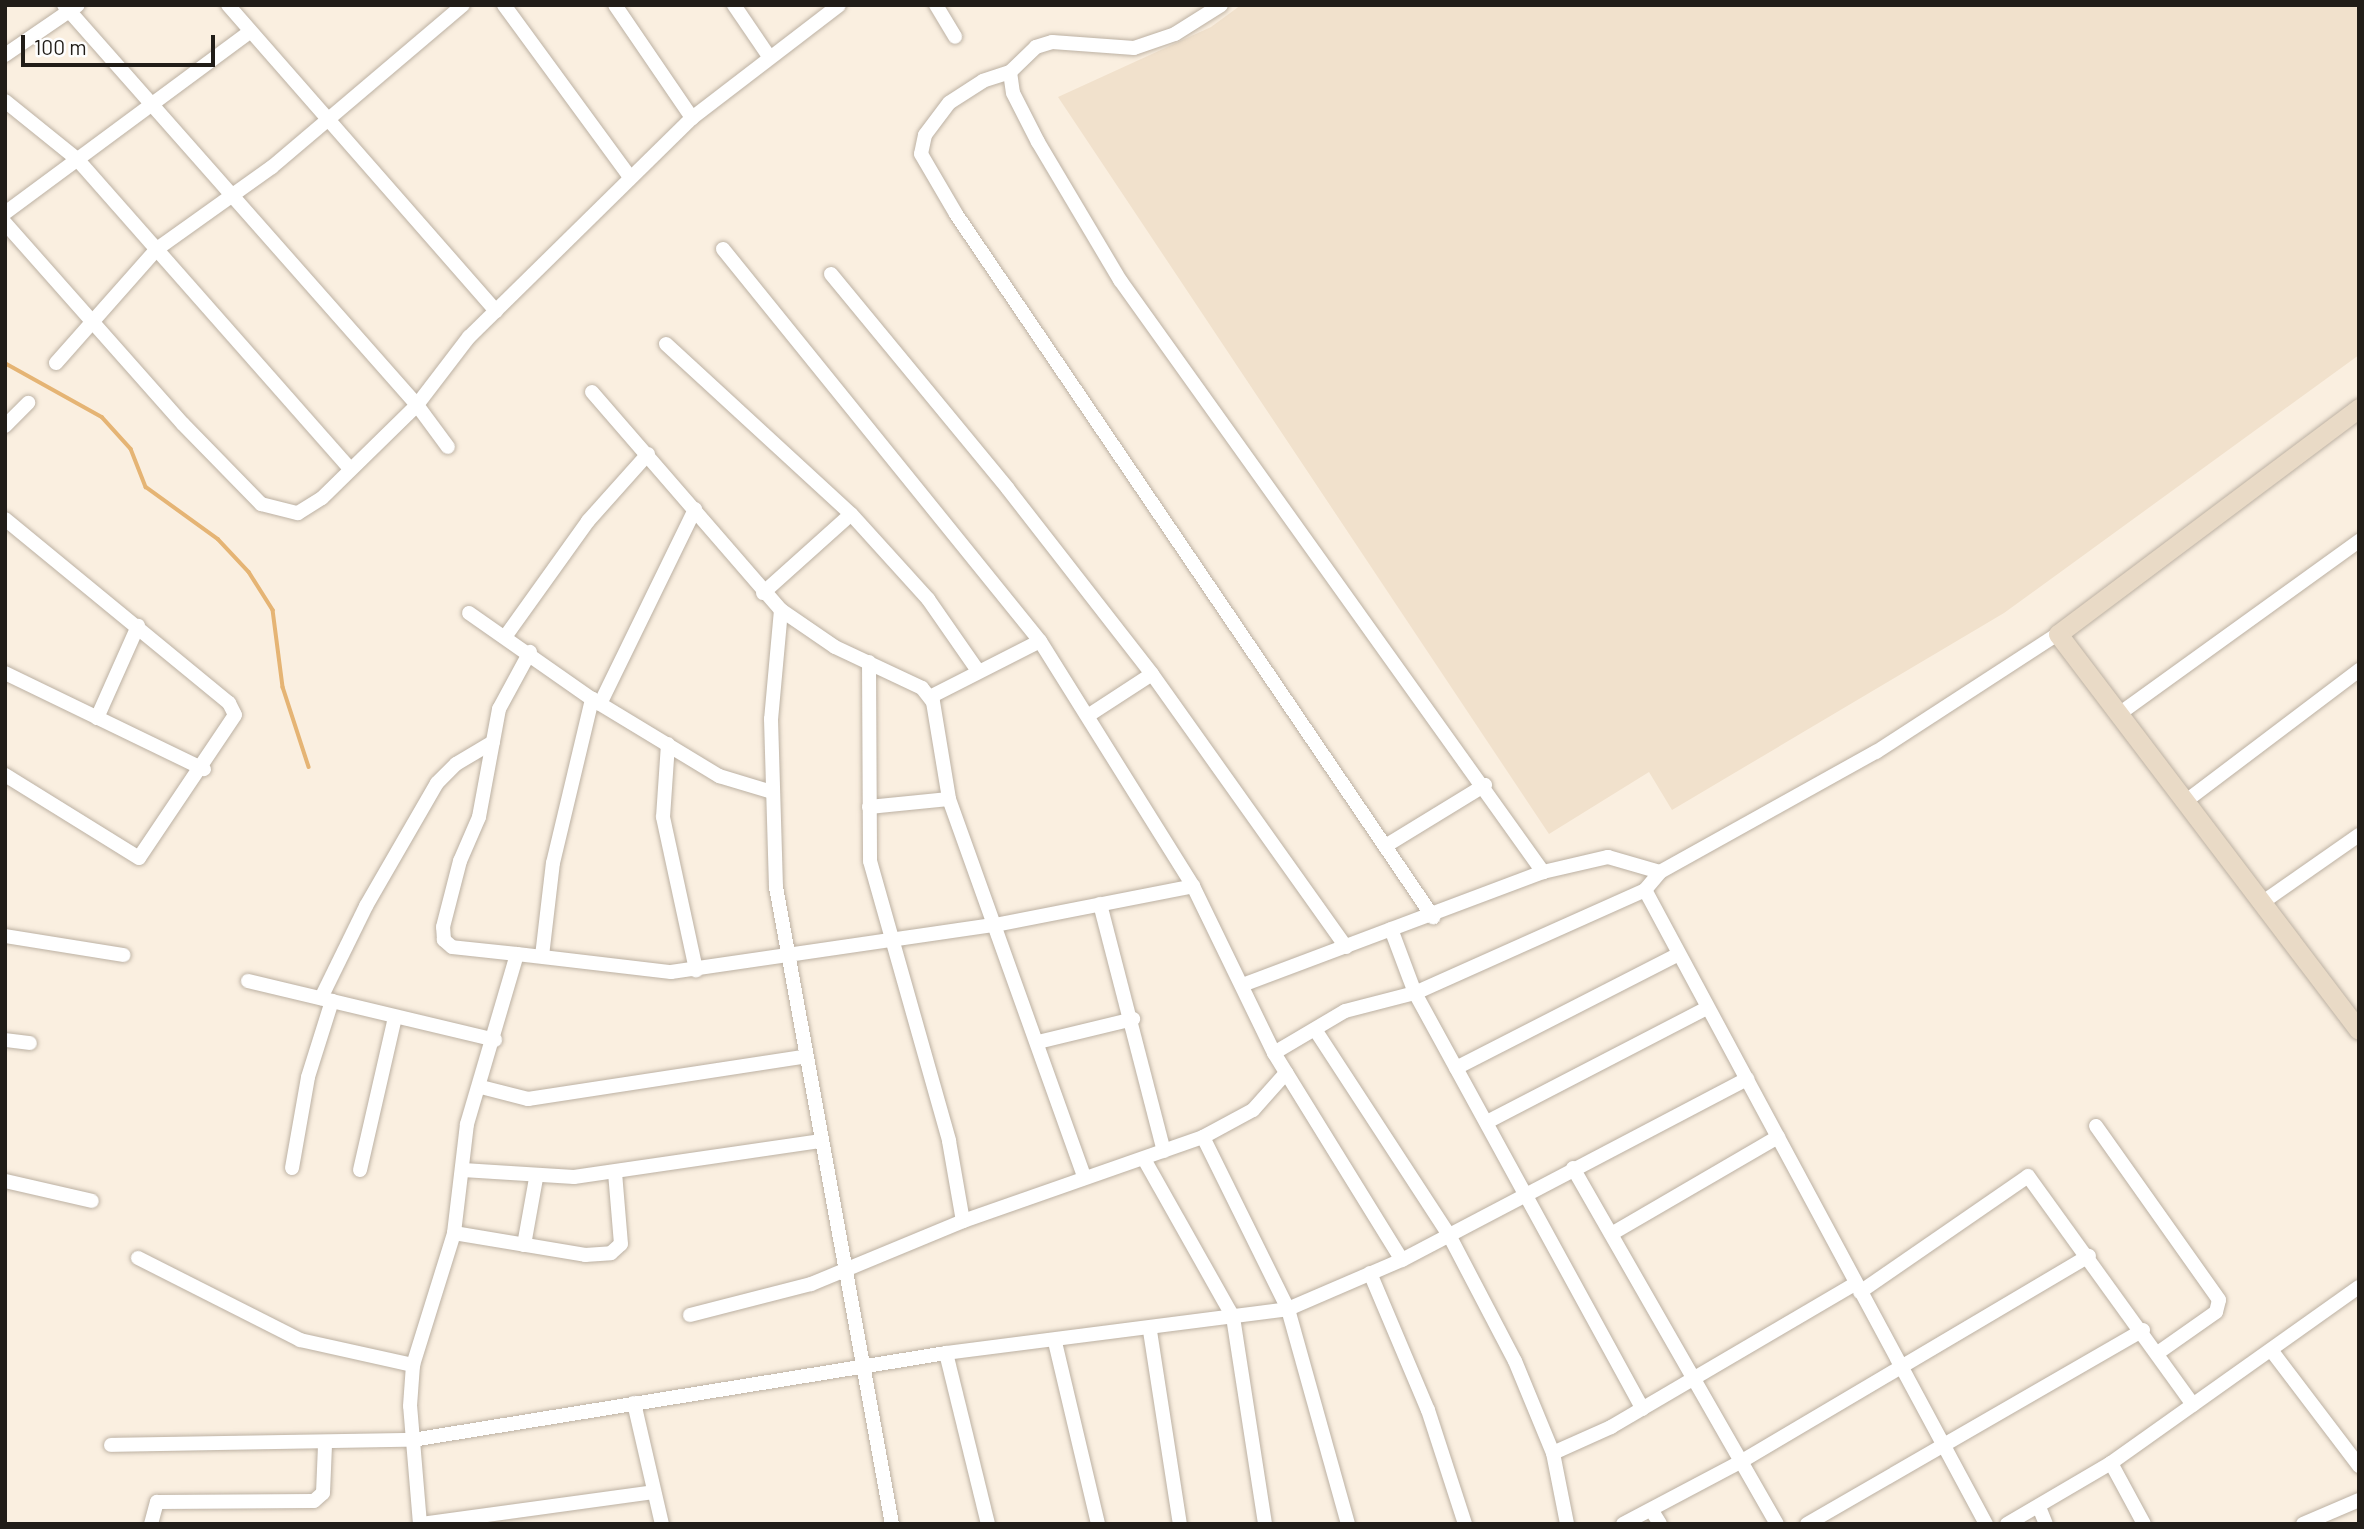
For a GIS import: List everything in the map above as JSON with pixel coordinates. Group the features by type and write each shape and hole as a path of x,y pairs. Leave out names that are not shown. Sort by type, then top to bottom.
{"street":[{"path":"228,5 496,311"},
{"path":"56,363 157,249 328,122 463,5"},
{"path":"504,5 630,177"},
{"path":"615,5 692,118"},
{"path":"734,5 768,55"},
{"path":"5,223 94,320 183,424 273,511 298,513 309,507 417,405 448,362 496,311 692,118 768,55 839,5"},
{"path":"936,5 955,37"},
{"path":"1221,5 1175,34 1134,48 1044,44 1010,72 963,91 941,112 921,144 929,170 1387,845 1433,917"},
{"path":"5,55 70,7 150,102 417,405 448,447"},
{"path":"5,212 150,102 250,32"},
{"path":"1010,72 1013,93 1038,142 1120,280 1485,785 1543,872"},
{"path":"5,101 78,159 349,468"},
{"path":"723,249 1040,641 1089,715 1193,886 1245,985 1274,1054 1402,1260"},
{"path":"831,274 1008,489 1152,674 1346,947"},
{"path":"666,344 851,514 928,599 978,671"},
{"path":"592,392 695,509 763,593 781,610 930,697 949,799 1084,1177"},
{"path":"5,426 28,403"},
{"path":"1274,1054 1345,1011 1415,993 1645,890 1660,872 1876,752 2057,634 2359,408"},
{"path":"505,637 588,521 648,454"},
{"path":"542,956 554,863 596,701 695,509"},
{"path":"763,593 851,514"},
{"path":"5,519 138,626 234,709 236,715 204,769 139,858 5,775"},
{"path":"2119,714 2359,541"},
{"path":"781,610 771,719 772,847 785,954 803,1057 821,1141 842,1271 865,1366 892,1524"},
{"path":"469,612 530,652 596,701 726,779 772,792"},
{"path":"97,718 138,626"},
{"path":"2057,634 2359,1030"},
{"path":"930,697 1040,641"},
{"path":"530,652 505,692 479,817 460,861 444,940 452,947 542,956 619,969 696,970 785,954 995,925 1193,886"},
{"path":"869,662 869,807 872,869 949,1141 964,1221"},
{"path":"2186,801 2359,670"},
{"path":"5,673 204,769"},
{"path":"1089,715 1152,674"},
{"path":"292,1168 308,1077 326,999 366,906 438,783 456,764 493,742"},
{"path":"668,744 663,817 696,970"},
{"path":"1387,845 1485,785"},
{"path":"869,807 949,799"},
{"path":"2263,902 2359,835"},
{"path":"1245,985 1391,929 1433,917 1543,872 1608,857 1660,872"},
{"path":"1645,890 1675,956 1746,1079 1986,1524"},
{"path":"1100,904 1133,1019 1164,1152"},
{"path":"1391,929 1415,993 1527,1192 1643,1409"},
{"path":"5,936 123,955"},
{"path":"517,954 495,1041 467,1124 454,1233 413,1365 412,1440 421,1524 654,1492"},
{"path":"1455,1068 1675,956"},
{"path":"248,981 495,1041"},
{"path":"1487,1122 1707,1008"},
{"path":"360,1170 396,1017"},
{"path":"1038,1042 1133,1019"},
{"path":"1316,1031 1449,1235 1515,1361 1553,1452 1567,1524"},
{"path":"5,1040 30,1043"},
{"path":"481,1087 528,1099 803,1057"},
{"path":"690,1315 842,1271 964,1221 1084,1177 1203,1138 1253,1110 1286,1073"},
{"path":"111,1445 325,1445 412,1440 946,1353 1150,1331 1288,1309 1402,1260 1746,1079"},
{"path":"2096,1126 2219,1300 2216,1312 2159,1352"},
{"path":"1613,1233 1777,1137"},
{"path":"1203,1138 1288,1309 1349,1524"},
{"path":"463,1170 536,1178 615,1172 821,1141"},
{"path":"1144,1159 1233,1317 1265,1524"},
{"path":"1573,1168 1696,1377 1777,1524"},
{"path":"454,1233 594,1256 618,1248 615,1172"},
{"path":"1553,1452 1643,1409 1858,1288 2023,1177 2032,1178 2159,1352 2193,1405"},
{"path":"524,1245 536,1178"},
{"path":"5,1181 92,1201"},
{"path":"1623,1524 1656,1517 1741,1461 1901,1364 2089,1256"},
{"path":"138,1258 300,1340 413,1365"},
{"path":"1370,1273 1427,1410 1465,1524"},
{"path":"2007,1524 2111,1463 2358,1288"},
{"path":"1807,1524 2143,1330"},
{"path":"1150,1331 1180,1524"},
{"path":"1055,1342 1098,1524"},
{"path":"2271,1350 2359,1466"},
{"path":"946,1353 988,1524"},
{"path":"634,1402 662,1524"},
{"path":"151,1524 157,1502 314,1501 323,1493 325,1445"},
{"path":"2111,1463 2144,1524"},
{"path":"2303,1524 2359,1500"},
{"path":"2039,1507 2046,1524"}],"shaded area":[{"path":"1241,5 2359,5 2359,355 2004,613 1672,810 1649,772 1549,834 1058,97 1211,27"}],"waterway":[{"path":"5,363 102,417 131,449 146,487 218,539 249,572 273,610 283,687 309,767"}]}
